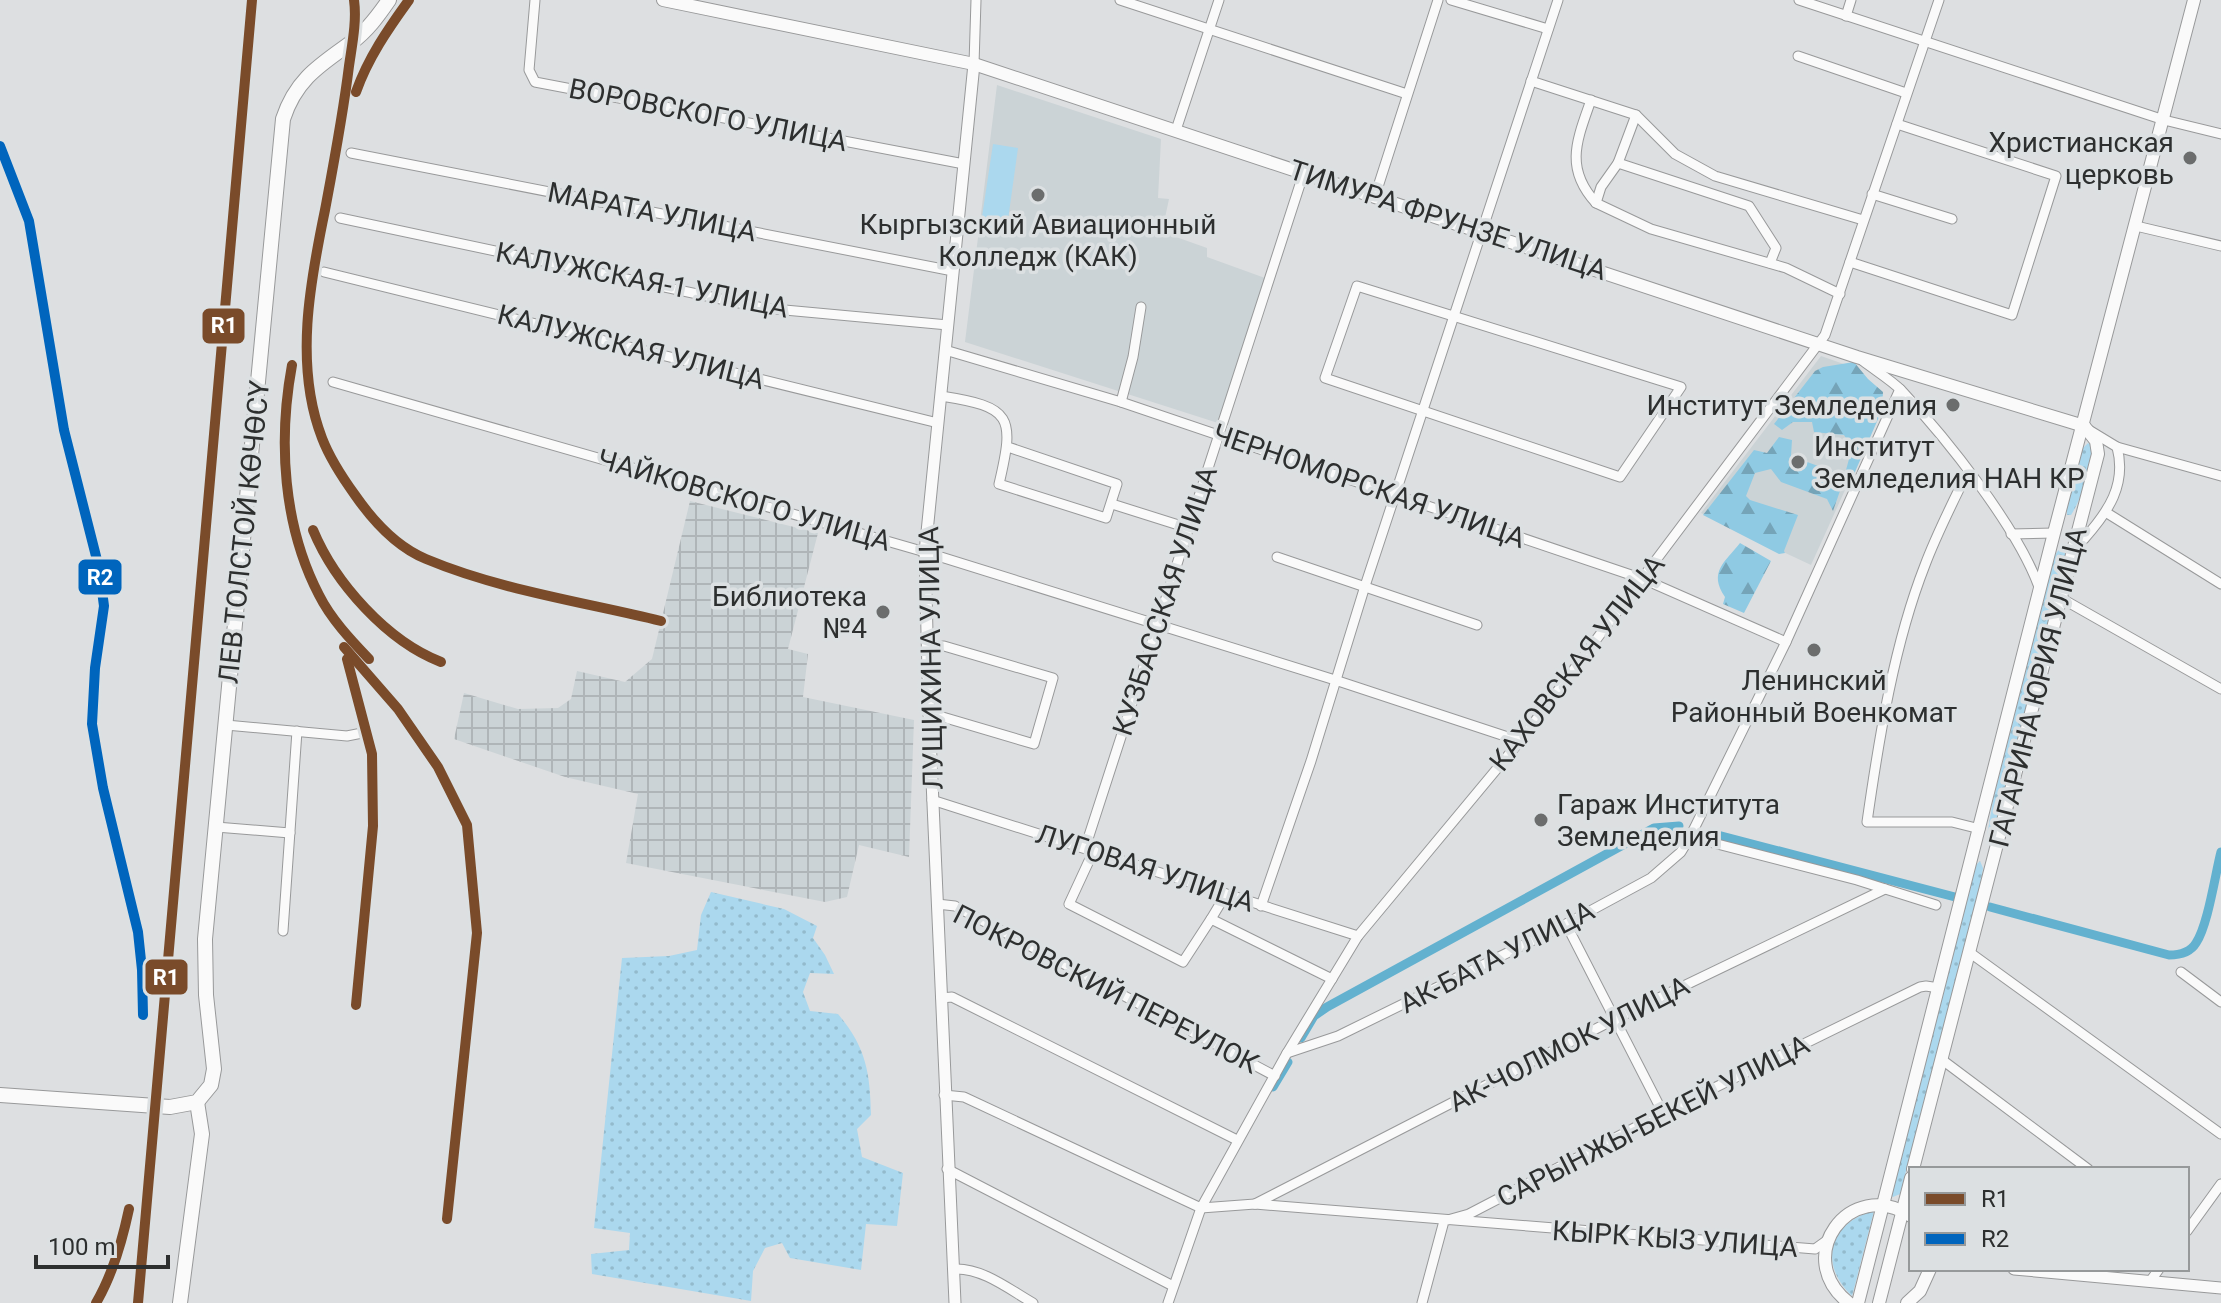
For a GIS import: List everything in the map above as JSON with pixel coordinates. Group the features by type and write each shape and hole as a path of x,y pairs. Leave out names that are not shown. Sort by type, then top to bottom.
{"main road":[{"name":"ЛЕВ ТОЛСТОЙ КӨЧӨСҮ","path":"197,1102 211,1085 214,1069 204,967 283,119 288,104 310,72 370,26 389,0"},
{"name":"ТИМУРА ФРУНЗЕ УЛИЦА","path":"663,0 974,64 1857,357 2084,426"},
{"name":"ГАГАРИНА ЮРИЯ УЛИЦА","path":"1858,1303 2054,533 2194,0"},
{"name":"ГАГАРИНА ЮРИЯ УЛИЦА","path":"1914,1167 2098,454 2096,441 2084,426"},
{"path":"2054,533 2076,537"},
{"path":"0,1095 170,1107 197,1102 202,1134 180,1303"},
{"path":"1849,1303 1835,1289 1825,1262 1829,1239 1837,1224 1853,1211 1873,1204 1907,1213 1879,1303"},
{"path":"1907,1303 1920,1291 1929,1273"}],"street":[{"name":"ВОРОВСКОГО УЛИЦА","path":"535,0 529,70 535,82 964,164"},
{"name":"ЛУЩИХИНА УЛИЦА","path":"955,1303 932,800 925,552 974,64 976,0"},
{"path":"1120,0 1407,94"},
{"path":"1176,130 1219,0"},
{"path":"1375,196 1438,0"},
{"path":"1451,0 1548,29"},
{"path":"1261,906 1558,0"},
{"path":"1799,0 2164,120 2221,134"},
{"path":"1846,16 1851,0"},
{"name":"КАХОВСКАЯ УЛИЦА","path":"1168,1303 1201,1208 1287,1053 1358,936 1520,741 1825,335 1939,0"},
{"path":"1798,56 1906,93"},
{"path":"1531,81 1636,115 1675,154 1715,176 1863,220"},
{"path":"1591,100 1578,140 1575,161 1581,184 1596,203 1651,229 1770,263 1840,294"},
{"path":"1596,203 1601,187 1618,163 1636,115"},
{"path":"1850,262 2012,315 2056,176 1897,124"},
{"name":"МАРАТА УЛИЦА","path":"351,153 953,271"},
{"path":"1618,163 1749,206 1776,248 1770,263"},
{"name":"КУЗБАССКАЯ УЛИЦА","path":"1211,919 1183,962 1069,904 1090,849 1157,624 1304,172"},
{"path":"1872,194 1952,219"},
{"name":"КАЛУЖСКАЯ-1 УЛИЦА","path":"340,218 763,308 948,325"},
{"path":"2136,226 2221,246"},
{"name":"КАЛУЖСКАЯ УЛИЦА","path":"324,272 938,423"},
{"path":"1357,286 1454,317 1681,387 1620,477 1325,378 1357,286"},
{"path":"1121,402 1133,357 1141,307"},
{"name":"ЧЕРНОМОРСКАЯ УЛИЦА","path":"945,350 1121,402 1643,579 1786,642"},
{"path":"1857,357 1900,389 1968,471 2011,534 2040,589"},
{"name":"ЧАЙКОВСКОГО УЛИЦА","path":"333,382 925,552 1520,741"},
{"path":"1900,389 1786,642 1690,837 1936,905"},
{"path":"941,396 977,402 1000,414 1006,423 1008,447 999,484 1106,518 1117,484 1008,447"},
{"name":"ТИМУРА ФРУНЗЕ УЛИЦА","path":"2084,426 2117,447 2221,476"},
{"path":"2076,537 2084,539 2107,513 2121,463 2117,447"},
{"path":"1968,471 1924,567 1895,663 1877,751 1867,822 1952,822 1980,829"},
{"path":"1112,504 1188,528"},
{"path":"2107,513 2221,584"},
{"path":"2011,534 2054,533"},
{"path":"1277,557 1477,625"},
{"path":"2059,597 2221,689"},
{"path":"927,648 944,646 1053,678 1034,744 929,713"},
{"path":"226,725 347,736 367,732"},
{"path":"283,931 297,731"},
{"name":"ЛУГОВАЯ УЛИЦА","path":"932,800 1358,936"},
{"path":"216,827 290,833"},
{"name":"АК-БАТА УЛИЦА","path":"1287,1053 1338,1036 1566,924 1651,878 1681,852 1690,837"},
{"name":"АК-ЧОЛМОК УЛИЦА","path":"1255,1204 1615,1019 1885,889"},
{"path":"1226,894 1211,919 1332,979"},
{"name":"ПОКРОВСКИЙ ПЕРЕУЛОК","path":"937,904 955,906 1275,1076"},
{"path":"1566,924 1663,1113"},
{"path":"1969,952 2221,1134"},
{"path":"2181,972 2221,1002"},
{"name":"САРЫНЖЫ-БЕКЕЙ УЛИЦА","path":"1444,1221 1469,1214 1663,1113 1920,987 1939,988"},
{"path":"941,998 952,997 1237,1140"},
{"path":"1941,1059 2085,1167"},
{"path":"944,1095 964,1097 1201,1208"},
{"path":"947,1169 1173,1286"},
{"path":"2189,1228 2221,1184"},
{"name":"КЫРК КЫЗ УЛИЦА","path":"1201,1208 1255,1204 1815,1249 1829,1239"},
{"path":"1422,1303 1444,1221"},
{"name":"КЫРК КЫЗ УЛИЦА","path":"1815,1249 1825,1262"},
{"path":"955,1269 967,1269 989,1278 1033,1303"},
{"path":"2039,1271 2221,1288"},
{"path":"2151,1280 2158,1271"}],"shaded area":[{"path":"997,85 1161,139 1158,198 1169,199 1162,232 1207,248 1207,257 1265,278 1218,423 965,342"},
{"path":"993,144 1018,148 1006,234 980,230"},
{"name":"Институт Земледелия НАН КР","path":"1821,356 1855,368 1878,396 1850,479 1811,565 1701,513"},
{"path":"2088,443 2091,452 2086,481 2075,508 2071,515 2067,515 2067,504 2082,449"},
{"path":"690,501 818,533 788,649 808,654 803,697 914,720 909,857 859,845 847,897 825,902 626,863 638,794 565,777 454,739 464,693 518,709 558,708 571,699 577,671 625,682 652,659"},
{"path":"2060,548 2065,549 2067,555 1998,821 1990,837 1987,836 1993,800 2055,555"},
{"path":"1980,861 1983,868 1981,881 1900,1194 1893,1197 1891,1195 1970,886"},
{"path":"711,892 784,909 817,926 813,938 834,974 810,973 803,992 810,1011 838,1014 855,1038 865,1061 871,1115 857,1129 862,1157 903,1173 897,1226 866,1224 861,1270 790,1258 782,1243 765,1248 753,1271 751,1301 592,1274 591,1254 629,1250 630,1233 594,1228 622,958 669,956 697,950 701,915"},
{"path":"1874,1211 1852,1296 1835,1271 1833,1246 1847,1224"}],"green space":[{"path":"1854,362 1883,392 1882,410 1848,488 1846,470 1852,448 1844,435 1814,432 1812,422 1793,422 1782,430 1774,424 1815,371"},
{"path":"1779,437 1792,440 1791,456 1837,473 1841,488 1833,511 1827,499 1781,482 1771,469 1755,473 1746,496 1750,500 1798,515 1785,553 1779,554 1703,515 1754,450 1767,453"},
{"path":"1740,543 1771,561 1744,613 1723,604 1725,597 1718,581 1720,568"}],"waterway":[{"path":"1301,1038 1314,1016 1327,1007 1654,828 1679,826"},
{"path":"1710,833 1955,897"},
{"path":"1990,907 2169,955 2180,954 2194,946 2200,935 2221,852"},
{"path":"1273,1087 1288,1062"}],"transit line":[{"name":"R1","path":"138,1303 252,0"},
{"name":"R1","path":"354,0 355,25 347,84 314,266 307,324 313,410 329,453 370,514 386,532 415,554 454,570 512,587 661,621"},
{"name":"R1","path":"356,92 386,33 409,0"},
{"name":"R2","path":"0,146 29,221 64,430 99,568 104,606 95,668 92,724 103,788 138,932 143,1015"},
{"name":"R1","path":"292,365 285,453 291,512 298,541 324,604 369,659"},
{"name":"R1","path":"313,530 335,570 365,608 401,640 441,662"},
{"name":"R1","path":"344,647 398,709 438,767 467,825 477,933 447,1219"},
{"name":"R1","path":"347,659 372,754 373,826 356,1005"},
{"name":"R1","path":"96,1303 116,1258 129,1209"}],"place":[{"name":"Христианская церковь","path":"2190,158"},
{"name":"Кыргызский Авиационный Колледж (КАК)","path":"1038,195"},
{"name":"Институт Земледелия","path":"1953,405"},
{"name":"Институт Земледелия НАН КР","path":"1798,462"},
{"name":"Библиотека №4","path":"883,612"},
{"name":"Ленинский Районный Военкомат","path":"1814,650"},
{"name":"Гараж Института Земледелия","path":"1541,820"}]}
